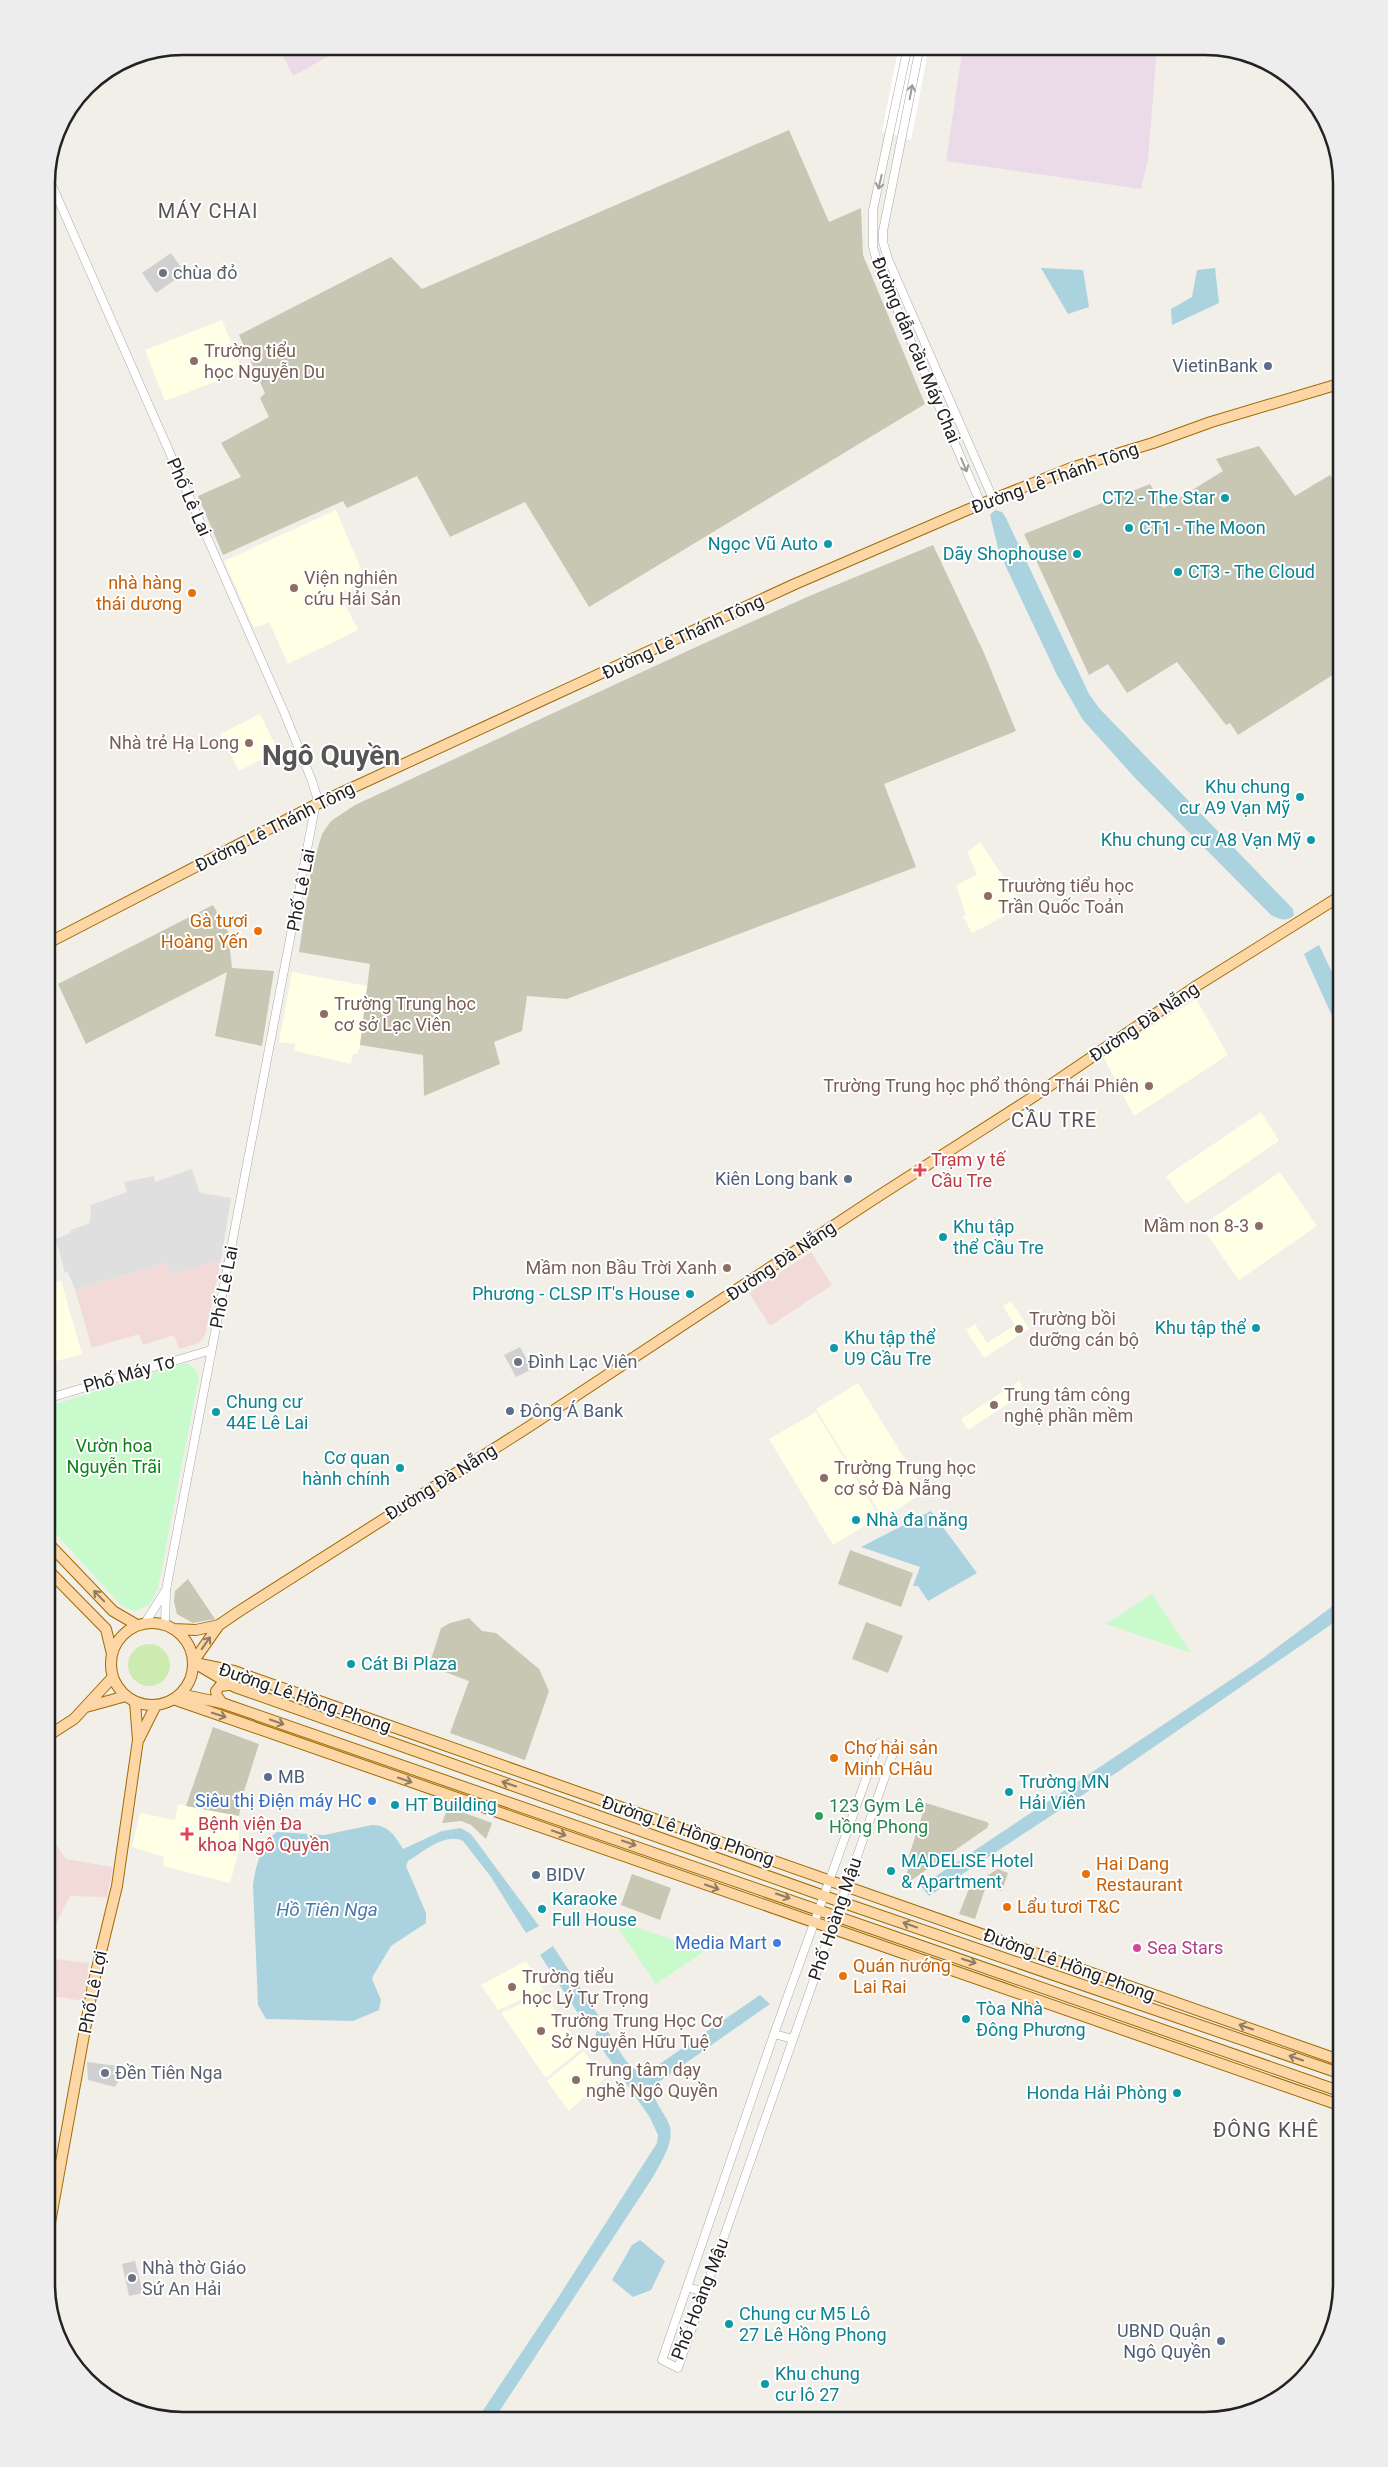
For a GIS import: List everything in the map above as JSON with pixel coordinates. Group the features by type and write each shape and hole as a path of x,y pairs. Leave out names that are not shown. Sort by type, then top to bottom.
{"main road":[{"name":"Đường Lê Thánh Tông","path":"55,939 317,804 795,584 981,504 1071,468 1152,443 1211,422 1333,386"},
{"name":"Đường Đà Nẵng","path":"193,1662 219,1625 306,1567 530,1426 843,1219 1030,1099 1198,985 1333,901"},
{"path":"55,1550 113,1611 141,1624 170,1627 187,1643 193,1662 190,1679 176,1697 156,1705 131,1699 84,1707"},
{"path":"55,1577 106,1629 112,1654 113,1677 131,1699"},
{"path":"112,1654 121,1637 141,1624"},
{"name":"Đường Đà Nẵng","path":"170,1627 196,1630 219,1625"},
{"name":"Đường Lê Hồng Phong","path":"193,1662 229,1685 841,1902 1333,2071"},
{"name":"Đường Lê Hồng Phong","path":"193,1662 234,1671 1333,2058"},
{"path":"55,1731 74,1719 113,1677"},
{"path":"222,1703 216,1691 220,1686 229,1685"},
{"path":"176,1697 384,1773 1333,2103"},
{"name":"Đường Lê Hồng Phong","path":"176,1697 222,1703 820,1909 1333,2089"},
{"name":"Phố Lê Lợi","path":"55,2199 93,1985 117,1886 138,1740 131,1699"},
{"name":"Phố Lê Lợi","path":"138,1740 156,1705"},
{"path":"393,1743 398,1730"},
{"path":"384,1773 388,1760"},
{"path":"596,1815 601,1801"}],"street":[{"name":"Đường dẫn cầu Máy Chai","path":"906,55 891,134 873,210 873,247 878,265 981,504"},
{"name":"Đường dẫn cầu Máy Chai","path":"918,55 885,218 883,242 900,287 992,500"},
{"name":"Phố Lê Lai","path":"55,192 284,712 312,781 317,804 166,1590 170,1627"},
{"name":"Phố Máy Tơ","path":"55,1396 211,1350"},
{"name":"Phố Lê Lai","path":"141,1624 166,1590"},
{"name":"Phố Hoàng Mậu","path":"879,1743 895,1748 678,2368 662,2360 774,2034 825,1896 879,1743"},
{"path":"774,2034 793,2039"},
{"path":"687,2287 704,2292"}],"shaded area":[{"path":"282,55 331,55 293,76"},
{"path":"962,55 1156,55 1148,160 1141,189 946,161"},
{"path":"789,130 829,222 861,208 863,255 925,404 589,607 525,502 450,537 417,476 347,508 343,501 223,555 198,496 241,477 221,443 269,417 260,398 265,393 239,335 391,257 422,289"},
{"name":"chùa đỏ","path":"171,253 185,273 156,293 142,273"},
{"name":"Trường tiểu học Nguyễn Du","path":"222,320 243,371 165,401 145,350"},
{"path":"1259,446 1295,496 1330,475 1333,479 1333,675 1238,735 1230,723 1226,725 1177,662 1127,693 1108,664 1089,675 1024,534 1150,484 1163,508 1223,471 1216,459"},
{"name":"Viện nghiên cứu Hải Sản","path":"336,510 367,583 339,593 358,630 288,664 269,622 254,628 224,561"},
{"path":"933,545 984,653 1016,731 884,784 916,867 567,999 527,996 522,1031 494,1042 500,1064 424,1096 423,1055 360,1045 370,964 299,952 311,871 322,834 331,821 355,805 696,647 807,597"},
{"name":"Nhà trẻ Hạ Long","path":"260,714 278,751 239,771 220,734"},
{"name":"Truường tiểu học Trần Quốc Toản","path":"980,842 1023,906 972,933 963,916 966,915 956,886 977,874 967,852"},
{"path":"213,905 228,932 232,968 274,971 262,1046 215,1036 227,972 86,1044 58,984"},
{"name":"Trường Trung học cơ sở Lạc Viên","path":"292,972 367,986 360,1045 357,1054 353,1054 351,1064 295,1051 295,1044 279,1042"},
{"name":"Trường Trung học phổ thông Thái Phiên","path":"1196,999 1228,1055 1134,1116 1103,1056"},
{"path":"1261,1112 1279,1141 1186,1204 1166,1176"},
{"path":"192,1169 200,1193 231,1198 221,1260 172,1274 165,1263 75,1290 68,1272 65,1273 56,1239 70,1233 71,1230 90,1223 91,1205 127,1192 124,1182 154,1176 155,1182"},
{"name":"Mầm non 8-3","path":"1280,1172 1317,1226 1239,1280 1201,1226"},
{"path":"811,1252 832,1285 770,1326 749,1293"},
{"path":"221,1260 205,1335 199,1343 179,1349 174,1335 143,1345 139,1334 92,1348 75,1290 166,1263 172,1274"},
{"path":"61,1281 82,1354 55,1361 55,1283"},
{"name":"Trường bồi dưỡng cán bộ","path":"1011,1301 1029,1329 984,1358 966,1330 975,1324 987,1343 1015,1325 1003,1306"},
{"name":"Đình Lạc Viên","path":"520,1347 532,1369 516,1377 504,1355"},
{"name":"Trung tâm công nghệ phần mềm","path":"1019,1381 1026,1392 968,1430 961,1419"},
{"path":"858,1383 925,1492 883,1518 816,1409"},
{"name":"Trường Trung học cơ sở Đà Nẵng","path":"816,1412 879,1517 833,1545 769,1439"},
{"path":"850,1550 913,1573 901,1607 838,1584"},
{"path":"188,1579 215,1619 193,1623 177,1614 174,1602 175,1591"},
{"path":"469,1618 482,1631 496,1633 539,1669 549,1691 525,1760 450,1733 469,1681 429,1666 441,1628 450,1623"},
{"path":"866,1622 903,1636 888,1673 852,1659"},
{"path":"213,1727 259,1744 242,1798 239,1816 186,1806"},
{"path":"926,1803 989,1824 987,1828 903,1886 909,1866 906,1865"},
{"name":"Bệnh viện Đa khoa Ngô Quyền","path":"178,1804 239,1816 239,1850 230,1883 163,1866 164,1857 132,1847 140,1813 175,1820"},
{"path":"448,1807 492,1823 486,1839 471,1825 461,1821 442,1823"},
{"path":"55,1843 66,1859 113,1867 107,1897 70,1896 55,1925"},
{"path":"998,1869 1008,1873 1002,1891 986,1886 975,1919 959,1914 970,1886"},
{"path":"632,1874 671,1888 660,1920 621,1905"},
{"path":"55,1959 89,1963 84,2001 55,1996"},
{"name":"Trường tiểu học Lý Tự Trọng","path":"526,1961 543,1990 498,2010 481,1985"},
{"name":"Trường Trung Học Cơ Sở Nguyễn Hữu Tuệ","path":"544,1993 581,2049 546,2078 501,2013"},
{"name":"Trung tâm dạy nghề Ngô Quyền","path":"584,2051 604,2079 569,2111 547,2081"},
{"name":"Đền Tiên Nga","path":"87,2062 125,2067 115,2087 88,2080"},
{"name":"Nhà thờ Giáo Sứ An Hải","path":"135,2261 143,2293 129,2296 122,2264"}],"green space":[{"name":"Vườn hoa Nguyễn Trãi","path":"186,1363 193,1367 199,1376 158,1588 150,1604 136,1611 125,1608 118,1602 55,1533 55,1404"},
{"path":"1152,1594 1191,1653 1106,1624"},
{"path":"153,1644 161,1647 167,1653 170,1665 167,1677 161,1683 145,1686 137,1683 131,1677 128,1661 131,1653 137,1647"},
{"path":"612,1919 705,1951 656,1984"}],"water":[{"path":"1041,268 1083,270 1089,307 1068,314"},
{"path":"1215,268 1219,303 1172,325 1171,309 1192,297 1197,270"},
{"path":"995,510 1002,512 1006,518 1089,694 1099,708 1293,909 1294,915 1283,920 1271,915 1136,779 1083,720 1057,675 999,552 990,515"},
{"path":"1319,945 1333,974 1333,1018 1304,954"},
{"path":"931,1511 977,1573 928,1601 918,1586 913,1586 920,1567 861,1547"},
{"path":"1333,1606 1333,1623 1119,1771 929,1896 921,1886 1259,1661"},
{"name":"Hồ Tiên Nga","path":"378,1825 387,1829 403,1849 442,1831 461,1828 471,1834 539,1926 526,1933 491,1877 463,1841 449,1839 442,1841 427,1848 408,1861 406,1866 426,1913 426,1923 391,1946 373,1976 372,1979 381,2000 379,2010 353,2021 266,2019 258,2005 253,1885 255,1871 263,1849 277,1832 324,1835"},
{"path":"553,1946 598,2015 599,2023 590,2028 585,2024 540,1955"},
{"path":"760,1995 770,2004 653,2086 656,2101 668,2122 671,2136 660,2164 499,2412 482,2412 657,2143 658,2135 649,2116 595,2039 596,2032 602,2028 606,2029 627,2061 637,2070 644,2071 658,2065"},
{"path":"640,2240 665,2261 651,2290 633,2297 612,2280 632,2245"}],"pier":[{"path":"897,55 927,55 911,140 882,131"}],"place":[{"name":"chùa đỏ","path":"163,273"},
{"name":"Trường tiểu học Nguyễn Du","path":"194,361"},
{"name":"VietinBank","path":"1268,366"},
{"name":"CT2 - The Star","path":"1225,498"},
{"name":"CT1 - The Moon","path":"1129,528"},
{"name":"Ngọc Vũ Auto","path":"828,544"},
{"name":"Dãy Shophouse","path":"1077,554"},
{"name":"CT3 - The Cloud","path":"1178,572"},
{"name":"Viện nghiên cứu Hải Sản","path":"294,588"},
{"name":"nhà hàng thái dương","path":"192,593"},
{"name":"Nhà trẻ Hạ Long","path":"249,743"},
{"name":"Khu chung cư A9 Vạn Mỹ","path":"1300,797"},
{"name":"Khu chung cư A8 Vạn Mỹ","path":"1311,840"},
{"name":"Truường tiểu học Trần Quốc Toản","path":"988,896"},
{"name":"Gà tươi Hoàng Yến","path":"258,931"},
{"name":"Trường Trung học cơ sở Lạc Viên","path":"324,1014"},
{"name":"Trường Trung học phổ thông Thái Phiên","path":"1149,1086"},
{"name":"Trạm y tế Cầu Tre","path":"920,1170"},
{"name":"Kiên Long bank","path":"848,1179"},
{"name":"Mầm non 8-3","path":"1259,1226"},
{"name":"Khu tập thể Cầu Tre","path":"943,1237"},
{"name":"Mầm non Bầu Trời Xanh","path":"727,1268"},
{"name":"Phương - CLSP IT's House","path":"690,1294"},
{"name":"Khu tập thể","path":"1256,1328"},
{"name":"Trường bồi dưỡng cán bộ","path":"1019,1329"},
{"name":"Khu tập thể U9 Cầu Tre","path":"834,1348"},
{"name":"Đình Lạc Viên","path":"518,1362"},
{"name":"Trung tâm công nghệ phần mềm","path":"994,1405"},
{"name":"Đông Á Bank","path":"510,1411"},
{"name":"Chung cư 44E Lê Lai","path":"216,1412"},
{"name":"Cơ quan hành chính","path":"400,1468"},
{"name":"Trường Trung học cơ sở Đà Nẵng","path":"824,1478"},
{"name":"Nhà đa năng","path":"856,1520"},
{"name":"Cát Bi Plaza","path":"351,1664"},
{"name":"Chợ hải sản Minh CHâu","path":"834,1758"},
{"name":"MB","path":"268,1777"},
{"name":"Trường MN Hải Viên","path":"1009,1792"},
{"name":"Siêu thị Điện máy HC","path":"372,1801"},
{"name":"HT Building","path":"395,1805"},
{"name":"123 Gym Lê Hồng Phong","path":"819,1816"},
{"name":"Bệnh viện Đa khoa Ngô Quyền","path":"187,1834"},
{"name":"MADELISE Hotel & Apartment","path":"891,1871"},
{"name":"Hai Dang Restaurant","path":"1086,1874"},
{"name":"BIDV","path":"536,1875"},
{"name":"Lẩu tươi T&C","path":"1007,1907"},
{"name":"Karaoke Full House","path":"542,1909"},
{"name":"Media Mart","path":"777,1943"},
{"name":"Sea Stars","path":"1137,1948"},
{"name":"Quán nướng Lai Rai","path":"843,1976"},
{"name":"Trường tiểu học Lý Tự Trọng","path":"512,1987"},
{"name":"Tòa Nhà Đông Phương","path":"966,2019"},
{"name":"Trường Trung Học Cơ Sở Nguyễn Hữu Tuệ","path":"541,2031"},
{"name":"Đền Tiên Nga","path":"105,2073"},
{"name":"Trung tâm dạy nghề Ngô Quyền","path":"576,2080"},
{"name":"Honda Hải Phòng","path":"1177,2093"},
{"name":"Nhà thờ Giáo Sứ An Hải","path":"132,2278"},
{"name":"Chung cư M5 Lô 27 Lê Hồng Phong","path":"729,2324"},
{"name":"UBND Quận Ngô Quyền","path":"1221,2341"},
{"name":"Khu chung cư lô 27","path":"765,2384"}],"district":[{"name":"MÁY CHAI","path":"208,211"},
{"name":"Ngô Quyền","path":"331,755"},
{"name":"CẦU TRE","path":"1054,1120"},
{"name":"ĐÔNG KHÊ","path":"1266,2130"}]}
